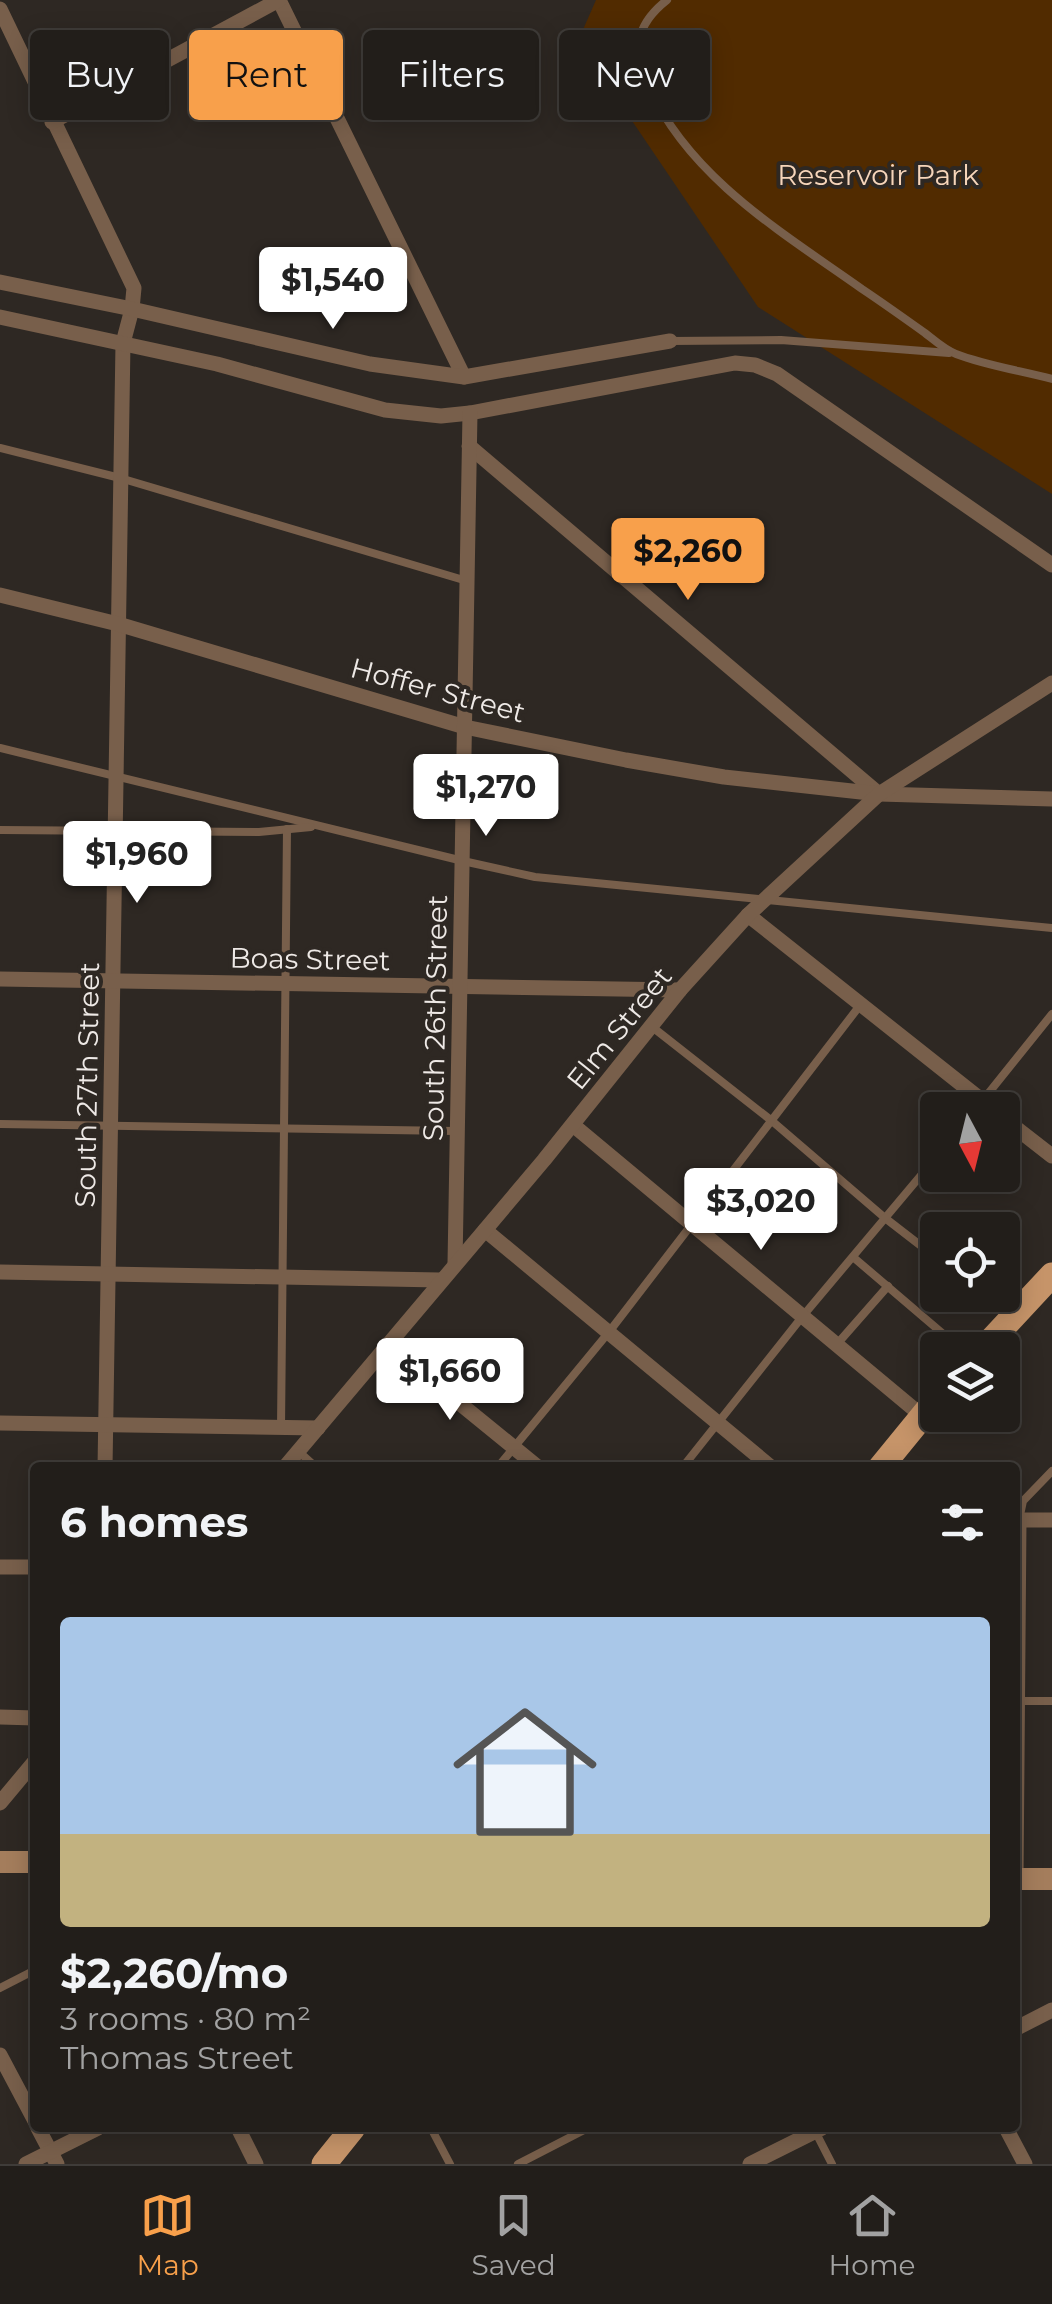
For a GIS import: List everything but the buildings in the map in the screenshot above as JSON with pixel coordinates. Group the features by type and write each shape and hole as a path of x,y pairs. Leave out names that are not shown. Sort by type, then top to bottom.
{"main road":[{"path":"999,1332 1052,1276"},
{"path":"885,1462 920,1417"},
{"path":"0,1862 30,1862"},
{"path":"1020,1879 1052,1879"},
{"path":"324,2164 350,2132"}],"street":[{"path":"52,122 279,0 464,377"},
{"path":"0,9 134,288 132,309"},
{"path":"0,282 370,364 464,377 670,341"},
{"name":"South 27th Street","path":"106,1462 123,343 132,309"},
{"path":"0,316 217,364 385,410 441,416 735,363 755,366 778,374 1052,565"},
{"name":"South 26th Street","path":"455,1264 470,413"},
{"path":"469,446 879,794"},
{"name":"Hoffer Street","path":"0,595 118,624 466,727 626,760 724,777 879,794 1052,800"},
{"name":"Elm Street","path":"289,1462 572,1126 680,990 748,914 879,794 1052,682"},
{"path":"748,914 966,1092"},
{"name":"Boas Street","path":"0,978 680,990"},
{"path":"572,1126 836,1345 920,1400"},
{"path":"1020,1131 1052,1156"},
{"path":"485,1230 765,1462"},
{"path":"0,1272 440,1280"},
{"path":"388,1344 532,1462"},
{"path":"0,1423 318,1428"},
{"path":"1020,1520 1052,1520"},
{"path":"0,1567 30,1567"},
{"path":"0,1717 30,1718"},
{"path":"0,1803 30,1767"},
{"path":"1020,2026 1052,2010"},
{"path":"0,2055 30,2111"},
{"path":"41,2132 54,2158"},
{"path":"26,2164 54,2158 92,2132"},
{"path":"240,2132 256,2164"},
{"path":"750,2164 810,2132"},
{"path":"1008,2132 1025,2164"}],"lane":[{"path":"667,0 642,28 638,58 654,96 688,148 752,209 954,354"},
{"path":"670,341 781,340 954,354 1052,379"},
{"path":"0,448 120,478 467,581"},
{"path":"0,748 535,877 1052,928"},
{"path":"0,830 259,832 320,826"},
{"path":"280,1428 287,829"},
{"path":"501,1462 609,1332 860,1004"},
{"path":"995,1092 1052,1014"},
{"path":"651,1026 920,1245"},
{"path":"0,1124 458,1131"},
{"path":"687,1462 920,1176"},
{"path":"852,1257 941,1332"},
{"path":"836,1345 888,1286"},
{"path":"1005,1312 1012,1318"},
{"path":"298,1451 310,1462"},
{"path":"1020,1510 1023,1501 1052,1471"},
{"path":"1020,1701 1052,1702"},
{"path":"0,1988 30,1973"},
{"path":"433,2132 450,2164"},
{"path":"518,2164 571,2132"},
{"path":"817,2132 832,2164"}],"green space":[{"name":"Reservoir Park","path":"596,0 1052,0 1052,494 758,307 631,120 710,120 710,30 583,30"}]}
